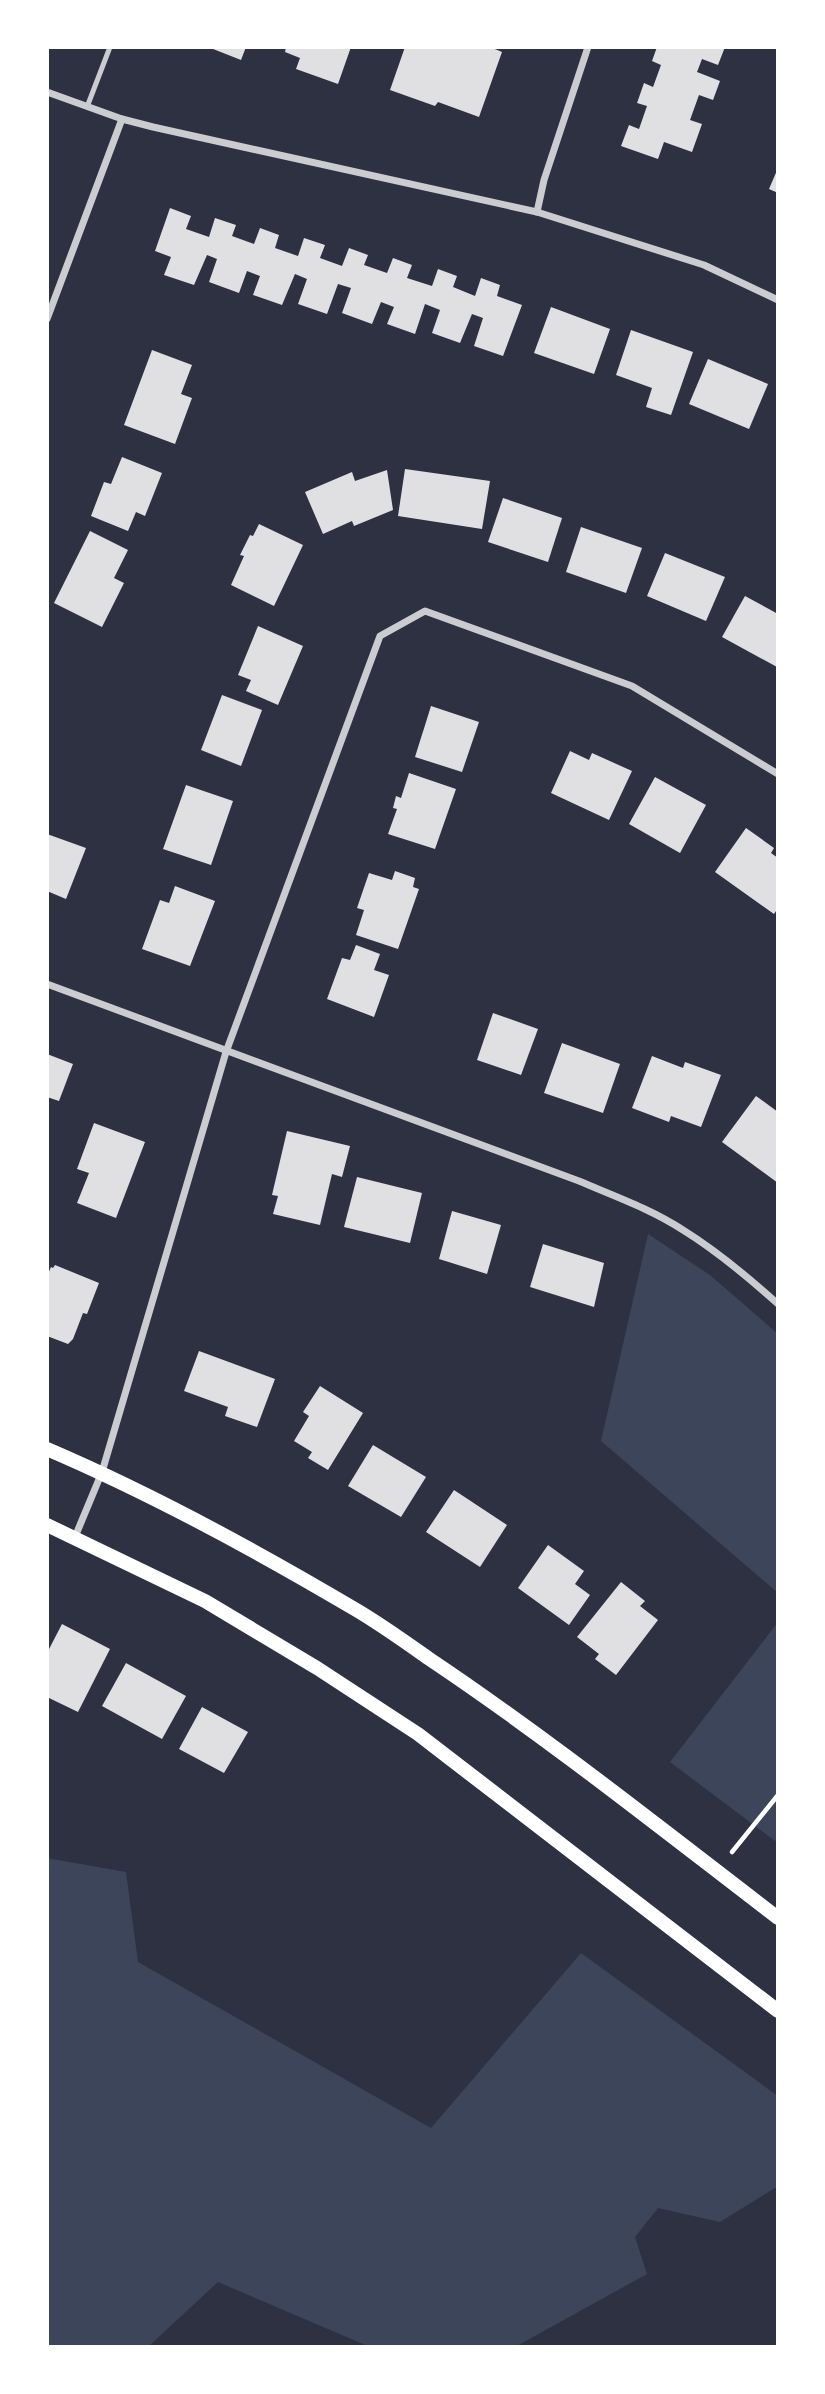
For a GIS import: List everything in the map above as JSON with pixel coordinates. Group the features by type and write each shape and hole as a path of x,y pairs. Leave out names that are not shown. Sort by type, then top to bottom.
{"main road":[{"path":"47,1449 102,1472 355,1609 469,1685 563,1753 778,1918"},
{"path":"47,1525 205,1601 317,1668 418,1734 778,2011"}],"street":[{"path":"537,212 544,180 588,47"},
{"path":"47,92 122,119 537,212 704,265 778,300"},
{"path":"47,319 122,119"},
{"path":"75,1537 102,1472 226,1052 380,636 425,611 632,686 778,774"},
{"path":"47,984 579,1181 644,1209 682,1229 724,1259 778,1304"}],"lane":[{"path":"88,107 110,47"}],"path":[{"path":"717,1871 778,1795"}],"shaded area":[{"path":"648,1234 710,1275 778,1334 778,1593 601,1441"},
{"path":"778,1622 778,1838 775,1841 670,1762"},
{"path":"47,1858 126,1872 138,1962 431,2128 581,1953 778,2096 778,2186 720,2222 658,2208 635,2237 647,2274 515,2347 370,2347 218,2282 148,2347 47,2347"}],"building":[{"path":"208,47 246,47 241,60"},
{"path":"286,47 351,47 338,84 296,69 300,58 285,52"},
{"path":"405,47 490,47 502,52 479,117 438,102 435,106 390,90"},
{"path":"657,47 725,47 718,65 702,59 697,72 720,81 713,100 699,95 690,120 702,124 692,152 664,142 658,159 621,146 629,125 639,129 647,106 637,103 644,83 653,87 661,65 652,61"},
{"path":"778,168 778,193 769,189"},
{"path":"170,208 191,216 186,229 209,237 215,218 236,225 232,236 254,244 260,228 279,235 275,248 298,256 304,238 325,245 320,258 342,266 349,248 368,255 364,265 387,273 393,258 412,265 407,278 432,286 438,269 457,276 453,287 475,296 481,278 500,285 497,296 522,305 503,356 474,346 483,318 472,314 460,343 432,333 440,310 425,304 415,334 387,324 394,307 381,302 372,324 342,313 351,288 338,284 327,314 298,304 307,279 295,274 282,305 253,295 260,276 247,271 239,293 209,282 217,259 207,255 194,285 164,275 171,257 155,251"},
{"path":"551,307 610,329 594,374 534,353"},
{"path":"631,330 693,352 671,415 646,407 652,388 616,375"},
{"path":"152,350 192,365 181,394 192,398 175,444 124,425"},
{"path":"708,359 768,384 749,429 689,404"},
{"path":"122,457 162,473 145,516 136,512 128,531 91,516 104,482 111,484"},
{"path":"405,469 490,481 482,529 398,516"},
{"path":"387,470 393,510 354,526 352,521 323,534 305,492 352,472 355,481"},
{"path":"503,498 562,518 548,562 488,542"},
{"path":"259,524 303,545 274,606 231,585 244,556 240,555"},
{"path":"581,527 642,548 626,593 566,572"},
{"path":"90,531 128,550 114,578 124,583 102,627 54,603"},
{"path":"665,553 725,577 706,621 647,596"},
{"path":"745,596 778,614 777,667 722,637"},
{"path":"258,626 303,646 278,705 246,691 251,680 238,675"},
{"path":"222,695 262,710 241,766 201,750"},
{"path":"431,706 479,722 462,772 415,757"},
{"path":"570,751 589,760 592,753 632,771 609,820 551,793"},
{"path":"409,773 456,789 435,849 388,834 397,809 393,808 396,796 401,798"},
{"path":"655,777 706,805 680,853 629,824"},
{"path":"186,785 233,801 211,865 163,849"},
{"path":"746,828 774,848 771,853 778,858 778,908 774,914 715,872"},
{"path":"47,834 86,848 66,899 47,891"},
{"path":"395,871 415,878 413,887 419,889 398,949 356,935 364,910 357,908 369,873 392,880"},
{"path":"175,886 215,901 190,966 142,949 160,900 169,903"},
{"path":"356,945 380,954 374,970 389,975 374,1017 327,999 342,958 350,960"},
{"path":"493,1013 538,1029 521,1075 477,1060"},
{"path":"562,1043 620,1064 603,1113 544,1093"},
{"path":"47,1054 73,1064 59,1101 47,1097"},
{"path":"652,1056 683,1068 685,1062 721,1075 701,1127 671,1116 669,1122 632,1108"},
{"path":"756,1096 778,1112 778,1183 722,1142"},
{"path":"94,1123 145,1142 116,1218 77,1203 89,1173 77,1169"},
{"path":"287,1131 350,1146 342,1177 332,1174 320,1225 273,1214 278,1196 272,1195"},
{"path":"357,1177 422,1193 410,1243 344,1227"},
{"path":"452,1211 501,1225 487,1274 439,1259"},
{"path":"543,1244 604,1263 594,1307 530,1287"},
{"path":"55,1265 99,1283 87,1314 83,1313 73,1339 68,1344 47,1336 47,1276"},
{"path":"199,1351 275,1379 257,1427 225,1416 228,1407 184,1391"},
{"path":"320,1386 363,1413 328,1470 308,1458 312,1452 294,1441 309,1416 303,1412"},
{"path":"373,1445 426,1477 401,1517 348,1486"},
{"path":"454,1490 507,1525 480,1567 426,1532"},
{"path":"548,1545 584,1571 575,1584 590,1595 569,1625 518,1588"},
{"path":"621,1582 645,1601 640,1606 658,1620 616,1675 595,1659 599,1654 577,1637"},
{"path":"62,1624 110,1649 78,1712 47,1697 47,1653"},
{"path":"126,1663 186,1696 162,1739 102,1706"},
{"path":"202,1707 248,1732 224,1773 179,1749"}]}
